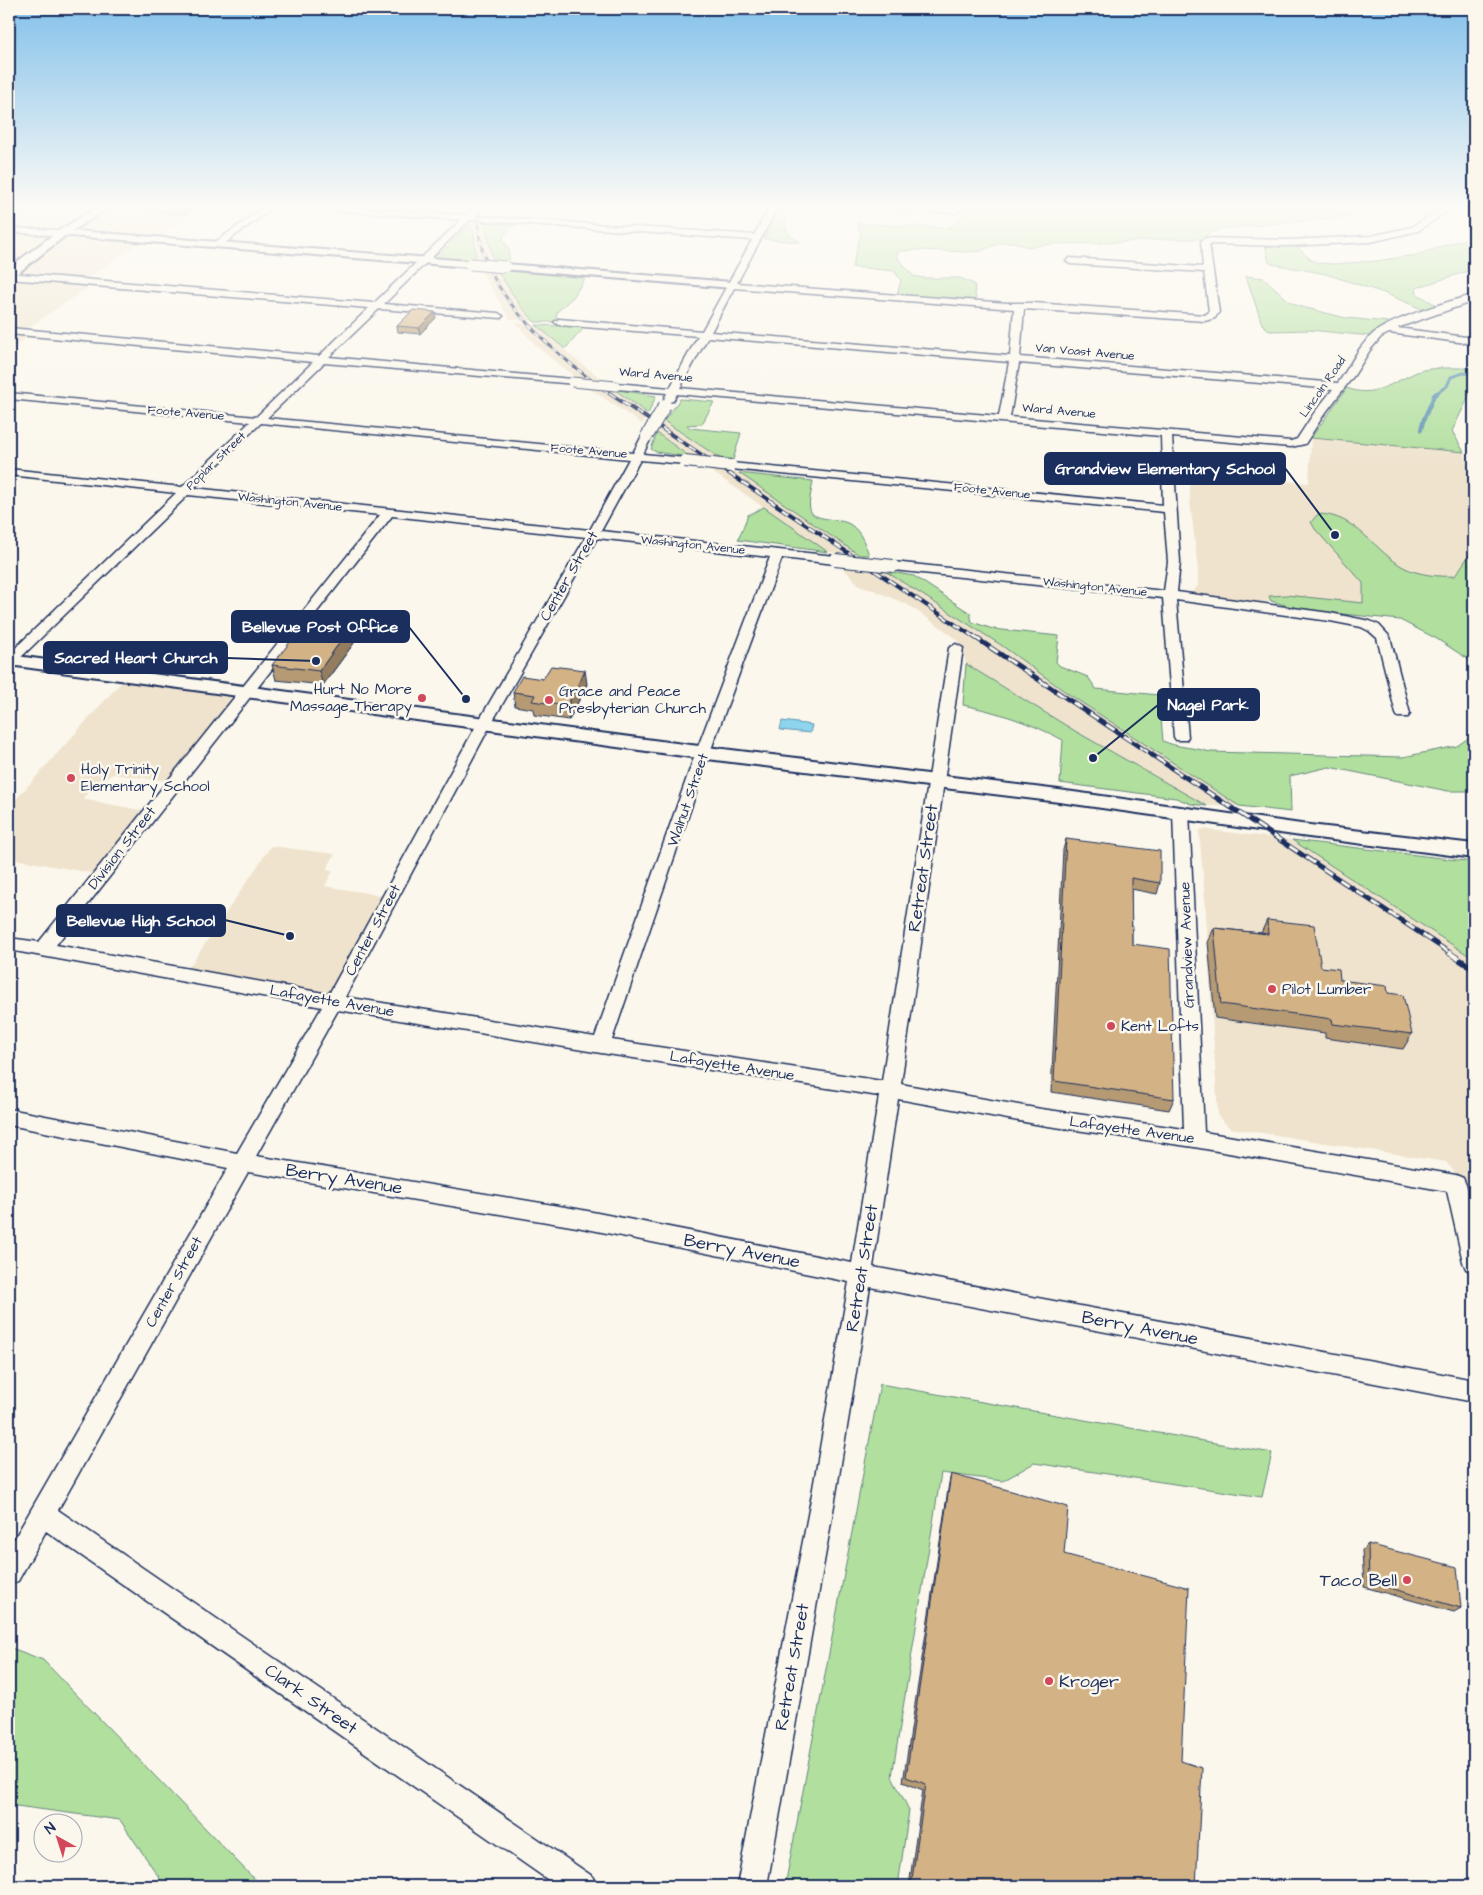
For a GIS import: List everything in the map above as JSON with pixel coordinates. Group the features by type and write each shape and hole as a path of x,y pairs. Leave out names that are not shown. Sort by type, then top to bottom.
{"street":[{"path":"243,295 498,316"},
{"name":"Poplar Street","path":"9,660 388,295"},
{"name":"Center Street","path":"9,1572 241,1162 334,1002 484,724 726,295"},
{"path":"869,295 1020,307 1210,317 1214,312 1212,295"},
{"name":"Lincoln Road","path":"1301,442 1318,415 1350,374 1366,348 1378,335 1402,322 1474,298"},
{"path":"1004,420 1015,358 1020,307"},
{"name":"Van Voast Avenue","path":"559,322 1340,386"},
{"path":"1387,330 1474,341"},
{"name":"Ward Avenue","path":"9,331 1276,444 1301,442"},
{"name":"Foote Avenue","path":"9,396 1169,509"},
{"path":"1166,434 1174,569 1169,595 1181,737"},
{"name":"Washington Avenue","path":"9,472 1169,595 1330,617 1365,624 1374,628 1383,637 1403,714"},
{"name":"Division Street","path":"43,948 388,513"},
{"name":"Walnut Street","path":"601,1046 704,752 777,554"},
{"name":"Retreat Street","path":"752,1886 824,1494 861,1274 910,964 935,781 956,648"},
{"path":"9,660 484,724 1182,812 1301,830 1474,851"},
{"name":"Grandview Avenue","path":"1182,812 1194,1139"},
{"name":"Lafayette Avenue","path":"9,944 43,948 334,1002 601,1046 890,1090 1042,1117 1194,1139 1456,1184 1474,1262"},
{"name":"Berry Avenue","path":"9,1117 241,1162 577,1218 1474,1391"},
{"name":"Clark Street","path":"41,1513 582,1886"}],"shaded area":[{"path":"9,295 76,295 22,332 33,333 9,350"},
{"path":"496,295 514,295 535,322 510,319"},
{"path":"516,323 536,325 571,356 602,379 575,377 537,347"},
{"path":"586,386 614,389 648,414 642,424"},
{"path":"664,421 721,459 690,457 657,433"},
{"path":"1311,438 1464,452 1474,486 1474,599 1363,588 1363,603 1273,595 1270,597 1271,601 1253,603 1190,595 1198,586 1198,571 1190,500 1190,474 1309,483"},
{"path":"707,468 739,473 859,555 828,552"},
{"path":"842,567 885,571 1001,645 1067,693 1239,806 1207,806 1075,731 966,664 961,644 946,631 908,605 861,587"},
{"name":"Holy Trinity Elementary School","path":"126,677 245,692 174,782 113,774 95,785 82,799 151,812 102,875 9,858 9,807"},
{"path":"1202,829 1292,840 1474,959 1474,1195 1446,1162 1230,1128 1218,1116 1205,898 1199,831"},
{"path":"271,846 335,854 326,870 333,871 325,886 390,897 334,1002 184,975"}],"green space":[{"path":"514,295 574,295 557,312 556,317 559,318 555,322 535,322"},
{"path":"903,295 975,295 976,301"},
{"path":"1252,295 1283,295 1298,306 1346,318 1388,322 1370,336 1310,330 1270,331 1262,324"},
{"path":"1390,295 1420,295 1438,306 1424,310"},
{"path":"536,325 573,326 585,327 565,349"},
{"path":"1440,368 1474,368 1474,385 1471,387 1468,398 1452,431 1464,452 1311,438 1347,388 1366,392 1383,388 1419,371"},
{"path":"614,389 656,396 648,414"},
{"path":"680,399 714,402 702,424 687,425 690,428 741,433 733,460 721,459 664,421"},
{"path":"657,433 690,457 656,452 651,449"},
{"path":"739,473 813,481 810,501 811,512 818,517 842,521 851,525 860,535 869,555 859,555"},
{"path":"764,507 828,552 738,540 748,515"},
{"path":"1318,514 1343,520 1394,561 1405,568 1423,574 1455,576 1474,548 1474,663 1437,639 1400,620 1324,612 1292,607 1271,601 1269,596 1286,595 1363,603 1363,583 1311,522"},
{"path":"885,571 914,576 970,613 972,622 993,629 1059,636 1056,662 1060,666 1088,677 1096,689 1159,695 1163,741 1210,752 1403,757 1457,746 1474,734 1474,791 1448,791 1329,767 1290,776 1291,812 1239,806 1067,693 1001,645"},
{"path":"966,664 1075,731 1207,806 1191,804 1176,798 1060,783 1063,740 1039,728 1014,719 963,705"},
{"path":"1292,840 1474,862 1474,959"},
{"path":"880,1384 1272,1453 1262,1497 1034,1463 1003,1481 941,1473 892,1776 909,1810 898,1886 785,1886"},
{"path":"9,1647 43,1660 261,1886 165,1886 120,1820 82,1815 82,1812 61,1812 9,1805"}],"water":[{"path":"782,721 812,725 810,733 780,730"}],"building":[{"path":"413,310 435,312 419,328 397,326"},
{"path":"305,623 350,628 319,671 272,665"},
{"path":"551,666 585,670 567,706 532,701 535,695 513,692 522,676 543,679"},
{"name":"Kent Lofts","path":"1066,839 1160,851 1160,883 1131,878 1132,944 1170,949 1174,1099 1054,1081"},
{"name":"Pilot Lumber","path":"1267,920 1314,925 1321,967 1339,969 1340,980 1387,986 1388,993 1403,995 1412,1034 1333,1024 1332,1019 1221,1004 1214,928 1268,934"},
{"name":"Kroger","path":"951,1474 1068,1507 1064,1554 1189,1588 1181,1761 1202,1768 1196,1886 911,1886 926,1784 906,1777"},
{"name":"Taco Bell","path":"1368,1544 1457,1567 1461,1608 1369,1582"}],"waterway":[{"path":"1435,394 1447,386 1451,377 1463,373 1474,374"},
{"path":"1421,430 1423,420 1434,395 1437,393"}],"railway":[{"path":"506,295 541,338 610,394"},
{"path":"609,393 974,637"},
{"path":"973,636 1450,953"},
{"path":"1448,952 1474,969"}],"place":[{"name":"Grandview Elementary School","path":"1335,535"},
{"name":"Sacred Heart Church","path":"316,661"},
{"name":"Hurt No More Massage Therapy","path":"422,698"},
{"name":"Bellevue Post Office","path":"466,699"},
{"name":"Grace and Peace Presbyterian Church","path":"549,700"},
{"name":"Nagel Park","path":"1093,758"},
{"name":"Holy Trinity Elementary School","path":"71,778"},
{"name":"Bellevue High School","path":"290,936"},
{"name":"Pilot Lumber","path":"1272,989"},
{"name":"Kent Lofts","path":"1111,1026"},
{"name":"Taco Bell","path":"1407,1580"},
{"name":"Kroger","path":"1049,1681"}]}
